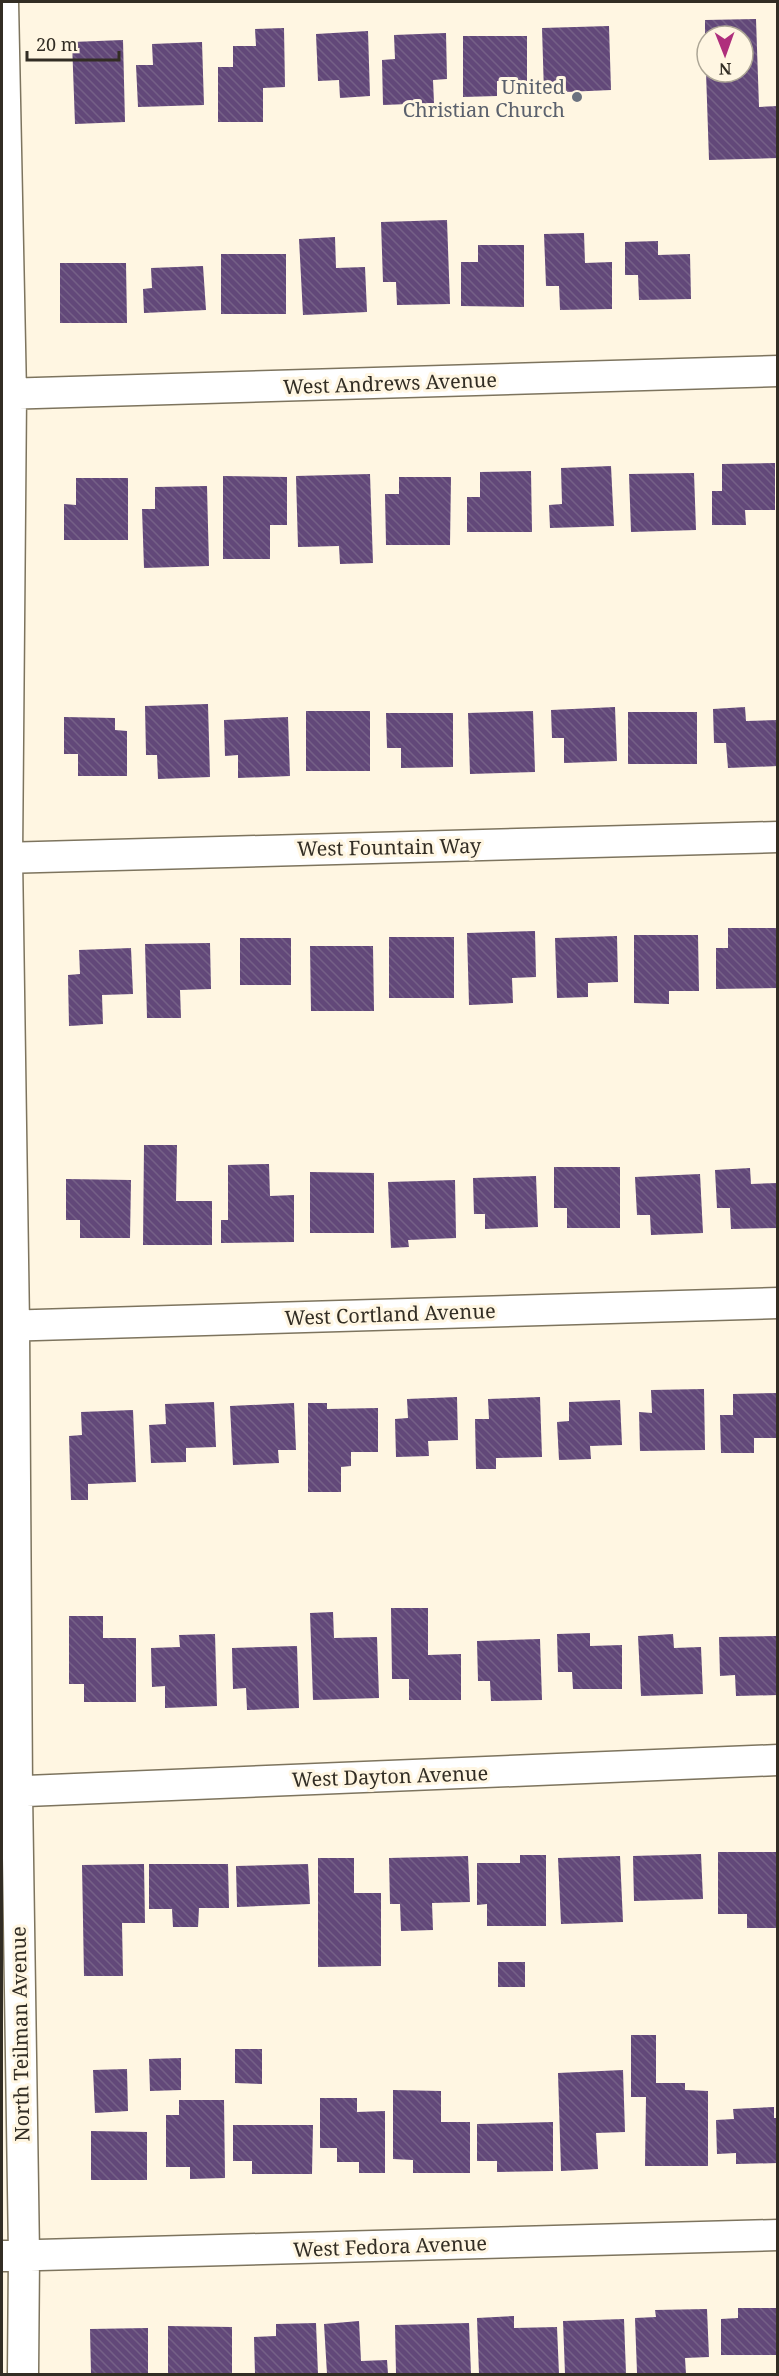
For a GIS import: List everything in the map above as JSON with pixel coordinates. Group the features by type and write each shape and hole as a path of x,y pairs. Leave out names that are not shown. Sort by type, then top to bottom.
{"street":[{"name":"North Teilman Avenue","path":"3,2 6,394 4,857 9,1792 13,2255 23,2374"},
{"name":"West Andrews Avenue","path":"6,394 777,371"},
{"name":"West Fountain Way","path":"4,857 777,837"},
{"name":"West Cortland Avenue","path":"8,1326 777,1303"},
{"name":"West Dayton Avenue","path":"9,1792 777,1760"},
{"name":"West Fedora Avenue","path":"13,2255 777,2235"}],"building":[{"path":"756,19 759,107 778,106 778,158 709,160 706,84 755,84 755,24 705,24 705,20"},
{"path":"609,26 611,90 544,93 542,28"},
{"path":"284,28 285,87 263,88 263,122 218,122 218,67 233,67 233,46 256,46 255,29"},
{"path":"368,31 370,96 340,98 339,80 318,81 316,34"},
{"path":"446,33 447,79 433,80 434,103 383,105 382,60 395,59 394,35"},
{"path":"463,36 527,36 527,81 497,81 497,96 463,97"},
{"path":"123,40 125,122 75,124 72,42"},
{"path":"202,42 204,105 138,107 136,65 153,65 152,44"},
{"path":"447,220 450,304 397,305 396,282 383,282 381,222"},
{"path":"584,233 585,263 612,262 612,309 560,310 559,286 546,286 544,234"},
{"path":"335,237 336,268 365,267 367,312 303,315 299,239"},
{"path":"658,241 658,255 690,254 691,299 639,300 638,275 625,275 625,242"},
{"path":"478,245 524,245 524,307 461,306 461,262 478,262"},
{"path":"221,254 286,254 286,314 221,314"},
{"path":"60,263 126,263 127,323 60,323"},
{"path":"203,266 206,310 144,313 143,289 152,288 151,268"},
{"path":"775,463 775,510 745,510 746,525 712,525 712,491 722,491 722,464"},
{"path":"611,466 614,526 550,528 549,505 562,504 561,468"},
{"path":"531,471 532,532 467,532 467,497 480,497 480,472"},
{"path":"694,473 696,530 631,532 629,474"},
{"path":"370,474 373,563 340,564 339,546 298,547 296,476"},
{"path":"223,476 287,477 287,525 270,525 270,559 223,559"},
{"path":"399,477 451,477 450,545 386,545 385,494 399,494"},
{"path":"76,478 128,478 128,540 64,540 64,504 76,505"},
{"path":"207,486 209,566 144,568 142,509 155,509 155,487"},
{"path":"208,704 210,777 158,779 157,755 146,755 145,706"},
{"path":"615,707 617,761 564,763 564,738 552,738 551,710"},
{"path":"745,707 746,721 777,720 778,766 728,768 726,743 714,743 713,709"},
{"path":"306,711 370,711 370,771 306,771"},
{"path":"533,711 535,772 470,774 468,713"},
{"path":"628,712 697,712 697,764 628,764"},
{"path":"386,713 453,713 453,767 401,768 401,748 387,748"},
{"path":"64,717 115,718 115,730 127,731 127,776 78,776 78,754 64,754"},
{"path":"288,717 290,776 238,778 238,755 225,756 224,720"},
{"path":"728,928 778,928 778,988 716,989 716,948 728,948"},
{"path":"535,931 536,977 512,978 513,1003 469,1005 467,933"},
{"path":"634,935 698,935 699,991 669,991 669,1004 634,1003"},
{"path":"617,936 618,982 588,983 588,997 557,998 555,938"},
{"path":"389,937 454,937 454,998 389,998"},
{"path":"240,938 291,938 291,985 240,985"},
{"path":"210,943 211,989 180,990 181,1018 147,1018 145,944"},
{"path":"310,946 373,946 374,1011 311,1011"},
{"path":"131,948 133,994 102,995 103,1024 69,1026 68,975 80,974 79,950"},
{"path":"144,1145 177,1145 176,1201 212,1201 212,1245 143,1245"},
{"path":"269,1164 270,1196 294,1195 294,1242 221,1243 221,1220 228,1220 228,1165"},
{"path":"554,1167 620,1167 620,1228 567,1228 567,1208 554,1208"},
{"path":"750,1168 751,1184 778,1183 778,1228 731,1229 730,1208 717,1208 715,1170"},
{"path":"310,1172 374,1173 374,1233 310,1233"},
{"path":"700,1174 703,1233 651,1235 650,1215 637,1215 635,1177"},
{"path":"536,1176 538,1227 485,1229 485,1214 474,1214 473,1178"},
{"path":"66,1179 131,1180 130,1238 80,1238 80,1220 66,1220"},
{"path":"455,1180 456,1238 408,1240 409,1247 391,1248 388,1182"},
{"path":"704,1389 705,1450 640,1451 639,1412 652,1413 651,1390"},
{"path":"778,1393 778,1438 754,1438 754,1453 721,1453 720,1415 733,1415 733,1394"},
{"path":"457,1397 458,1440 428,1441 429,1456 396,1457 395,1419 408,1418 407,1399"},
{"path":"540,1397 542,1457 496,1458 496,1469 476,1469 475,1419 489,1419 488,1399"},
{"path":"620,1400 622,1445 590,1446 591,1459 559,1460 557,1422 569,1421 569,1402"},
{"path":"214,1402 216,1447 186,1448 186,1462 151,1463 149,1425 166,1424 165,1404"},
{"path":"294,1403 296,1450 278,1450 279,1463 233,1465 230,1406"},
{"path":"308,1403 327,1403 327,1409 378,1408 378,1452 351,1452 351,1466 341,1467 341,1492 308,1492"},
{"path":"133,1410 136,1482 88,1484 88,1500 71,1500 69,1436 82,1435 81,1412"},
{"path":"391,1608 428,1608 428,1655 461,1654 461,1700 409,1700 409,1679 392,1679"},
{"path":"333,1612 334,1638 377,1637 379,1698 313,1700 310,1613"},
{"path":"69,1616 103,1616 103,1638 136,1638 136,1702 84,1702 84,1684 69,1684"},
{"path":"590,1633 590,1646 622,1645 622,1689 573,1689 572,1672 558,1672 557,1634"},
{"path":"215,1634 217,1706 165,1708 165,1686 152,1687 151,1648 180,1647 179,1635"},
{"path":"673,1634 674,1648 701,1647 703,1694 641,1696 638,1636"},
{"path":"776,1636 778,1695 736,1696 735,1675 720,1676 719,1637"},
{"path":"540,1639 542,1700 491,1701 490,1681 478,1681 477,1641"},
{"path":"297,1646 299,1708 247,1710 246,1688 233,1689 232,1648"},
{"path":"718,1852 778,1852 778,1928 747,1928 747,1914 718,1914"},
{"path":"701,1854 703,1899 634,1901 633,1856"},
{"path":"520,1855 546,1855 546,1926 487,1926 487,1904 477,1905 477,1863 520,1863"},
{"path":"468,1856 470,1902 432,1903 433,1930 401,1931 400,1904 390,1904 389,1858"},
{"path":"620,1856 623,1922 561,1924 558,1858"},
{"path":"318,1858 354,1858 354,1893 381,1893 381,1966 318,1967"},
{"path":"144,1864 145,1923 122,1923 123,1976 84,1976 82,1865"},
{"path":"149,1864 228,1864 229,1908 199,1908 198,1927 173,1927 172,1909 149,1909"},
{"path":"308,1864 310,1904 237,1907 236,1866"},
{"path":"498,1962 525,1962 525,1987 498,1987"},
{"path":"631,2035 656,2035 656,2083 685,2083 685,2090 708,2091 708,2166 645,2166 646,2097 631,2097"},
{"path":"235,2049 262,2049 262,2084 235,2083"},
{"path":"181,2058 181,2090 150,2091 149,2059"},
{"path":"127,2069 128,2111 95,2113 93,2070"},
{"path":"623,2070 625,2132 596,2133 598,2169 561,2171 558,2073"},
{"path":"393,2090 441,2091 441,2122 470,2122 470,2173 413,2173 413,2160 393,2159"},
{"path":"320,2098 357,2098 357,2112 385,2111 385,2173 359,2173 359,2162 337,2162 337,2148 320,2148"},
{"path":"179,2100 224,2100 225,2178 190,2179 190,2167 166,2167 166,2115 179,2115"},
{"path":"774,2107 774,2118 778,2118 778,2163 736,2164 736,2153 717,2154 716,2120 734,2119 733,2109"},
{"path":"553,2122 553,2171 497,2172 497,2161 477,2161 477,2124"},
{"path":"233,2125 313,2125 312,2174 252,2174 252,2161 233,2161"},
{"path":"91,2131 147,2132 147,2180 91,2180"},
{"path":"738,2308 778,2308 778,2355 721,2355 721,2319 738,2318"},
{"path":"707,2309 709,2357 685,2358 686,2374 637,2373 635,2318 656,2317 655,2310"},
{"path":"514,2316 514,2328 557,2327 559,2374 479,2374 477,2318"},
{"path":"624,2319 626,2374 565,2374 563,2321"},
{"path":"359,2321 361,2361 387,2360 388,2374 327,2374 324,2324"},
{"path":"316,2323 318,2374 255,2374 254,2337 276,2336 276,2324"},
{"path":"469,2323 471,2374 396,2374 395,2325"},
{"path":"168,2326 232,2327 232,2374 168,2373"},
{"path":"148,2328 148,2374 91,2374 90,2329"}],"place":[{"name":"United Christian Church","path":"577,97"}]}
